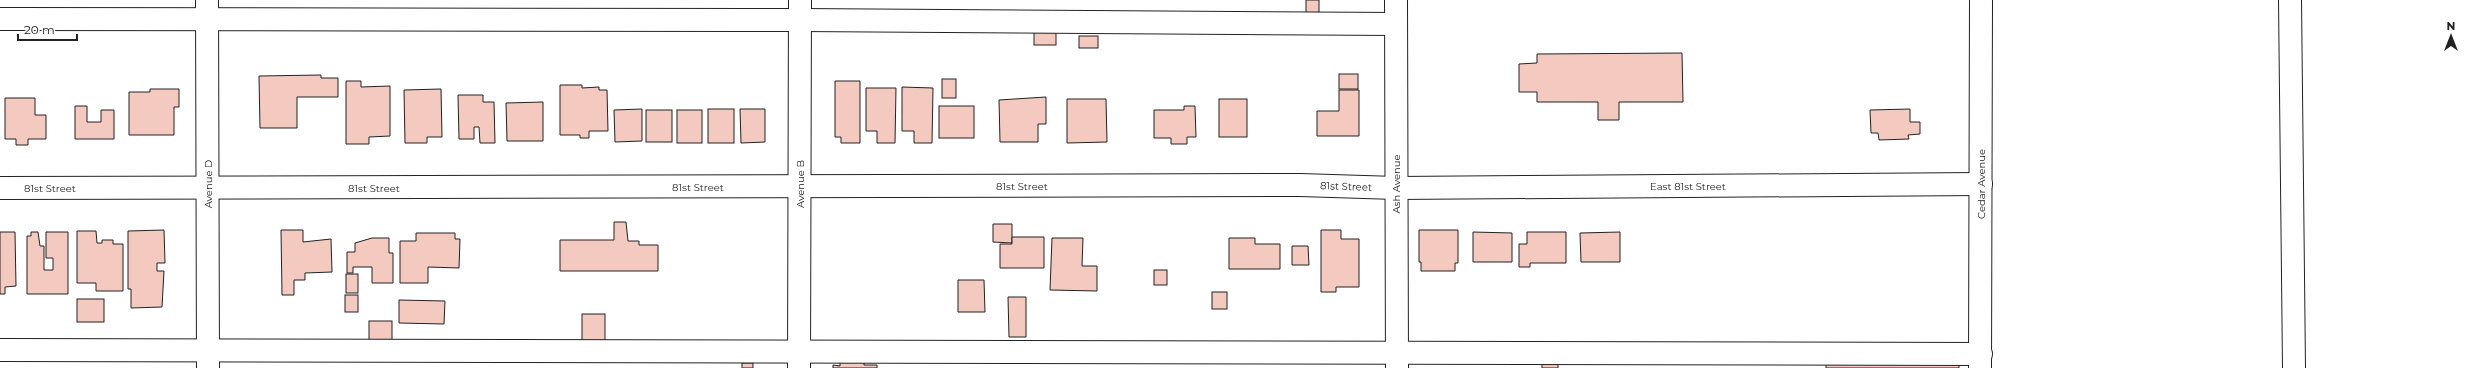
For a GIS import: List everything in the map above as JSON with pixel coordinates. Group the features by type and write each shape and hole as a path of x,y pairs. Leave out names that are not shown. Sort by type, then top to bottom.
{"street":[{"name":"Ash Avenue","path":"1396,0 1397,360"},
{"name":"Cedar Avenue","path":"1980,361 1981,0"},
{"path":"2290,0 2294,368"},
{"path":"0,19 207,9 800,10 1396,24"},
{"name":"Avenue D","path":"207,9 208,359"},
{"name":"Avenue B","path":"800,10 800,359"},
{"name":"East 81st Street","path":"1396,188 1981,184"},
{"name":"81st Street","path":"0,188 1300,185 1396,188"},
{"path":"0,350 208,359 1980,361"}],"building":[{"path":"1306,0 1319,0 1319,14 1306,14"},
{"path":"1034,31 1056,31 1056,45 1034,45"},
{"path":"1079,36 1098,36 1098,48 1079,48"},
{"path":"1682,53 1683,102 1619,102 1619,120 1598,120 1598,102 1537,102 1537,92 1519,92 1519,64 1537,63 1537,54"},
{"path":"1339,74 1358,74 1358,89 1339,89"},
{"path":"321,75 321,78 338,78 338,97 297,97 297,128 260,128 259,76"},
{"path":"942,79 956,79 956,98 942,98"},
{"path":"346,81 361,81 361,87 390,86 390,136 369,137 369,144 346,144"},
{"path":"835,81 860,81 860,143 841,143 841,137 835,137"},
{"path":"560,85 582,85 582,88 599,87 599,90 607,90 608,131 589,131 589,138 580,138 580,135 560,135"},
{"path":"902,87 933,88 932,143 914,143 914,131 902,131"},
{"path":"866,88 896,88 895,143 877,143 877,131 866,131"},
{"path":"150,89 179,89 179,107 174,107 174,135 129,135 129,92 150,92"},
{"path":"441,89 442,137 427,137 427,143 405,143 404,90"},
{"path":"1339,90 1359,90 1359,136 1317,136 1317,111 1339,111"},
{"path":"458,95 483,95 483,102 494,102 495,143 480,143 479,127 474,127 474,139 459,139"},
{"path":"1046,97 1046,124 1038,124 1038,142 1000,142 999,100"},
{"path":"5,98 35,98 35,115 46,115 46,139 28,139 28,145 16,145 16,139 5,139"},
{"path":"1067,99 1106,99 1107,142 1067,143"},
{"path":"1219,99 1247,99 1247,137 1219,137"},
{"path":"543,102 543,141 507,141 506,103"},
{"path":"75,106 87,106 87,122 101,122 101,110 114,110 114,139 75,139"},
{"path":"939,106 974,106 974,138 939,138"},
{"path":"1184,106 1195,106 1196,137 1187,137 1187,144 1171,144 1171,138 1154,138 1154,110 1184,110"},
{"path":"642,109 642,141 615,142 614,110"},
{"path":"708,109 734,109 734,143 708,143"},
{"path":"740,109 765,109 765,142 741,143"},
{"path":"1910,109 1910,122 1920,122 1920,134 1908,135 1909,139 1879,140 1878,133 1871,133 1870,110"},
{"path":"646,110 672,110 672,142 646,142"},
{"path":"677,110 702,110 702,143 677,143"},
{"path":"614,222 626,222 628,241 639,241 639,245 658,245 658,271 560,271 560,240 614,240"},
{"path":"993,224 1012,224 1012,243 993,242"},
{"path":"164,230 165,263 157,263 157,271 164,271 162,307 131,308 131,289 128,289 128,231"},
{"path":"281,230 303,230 303,242 331,239 332,272 305,273 305,280 294,280 294,295 282,295"},
{"path":"1321,230 1341,230 1341,239 1359,239 1359,287 1336,287 1336,292 1321,292"},
{"path":"1419,230 1458,230 1458,263 1455,263 1455,271 1421,271 1421,262 1419,262"},
{"path":"77,231 96,231 97,243 102,243 102,240 113,240 113,244 123,244 123,291 96,291 96,283 77,283"},
{"path":"0,232 15,232 16,286 5,287 5,294 0,294"},
{"path":"31,232 38,232 40,246 44,246 44,270 53,270 53,258 46,258 46,232 68,232 68,294 27,294 27,236 31,236"},
{"path":"1473,232 1512,233 1512,262 1473,262"},
{"path":"1527,232 1566,232 1566,263 1530,263 1530,267 1519,267 1519,244 1527,244"},
{"path":"1620,232 1620,262 1581,262 1580,233"},
{"path":"416,233 455,233 455,239 460,239 459,268 428,267 428,283 400,283 400,241 416,241"},
{"path":"1012,237 1044,237 1044,268 1000,268 1000,244 1012,244"},
{"path":"372,238 389,238 389,253 393,253 393,283 372,283 372,267 353,267 353,273 347,273 347,252 355,252 355,243"},
{"path":"1052,238 1083,238 1082,266 1097,266 1097,291 1050,290"},
{"path":"1229,238 1255,238 1255,244 1280,244 1280,269 1229,269"},
{"path":"1292,246 1308,246 1309,265 1292,265"},
{"path":"1154,270 1167,270 1167,285 1154,285"},
{"path":"346,274 358,274 358,293 346,293"},
{"path":"958,280 984,280 985,312 958,312"},
{"path":"1212,292 1227,292 1227,309 1212,309"},
{"path":"345,295 358,295 358,312 345,312"},
{"path":"1008,297 1026,297 1026,337 1009,337"},
{"path":"77,299 104,299 104,322 77,322"},
{"path":"399,300 445,301 444,324 399,323"},
{"path":"582,314 605,314 605,343 582,343"},
{"path":"369,321 392,321 392,340 369,340"},
{"path":"1542,357 1558,357 1558,368 1542,368"},
{"path":"840,359 864,359 864,365 877,365 877,368 833,368 833,365 840,366"},
{"path":"1826,360 1959,360 1959,368 1826,368"},
{"path":"742,363 753,363 753,368 742,368"}]}
